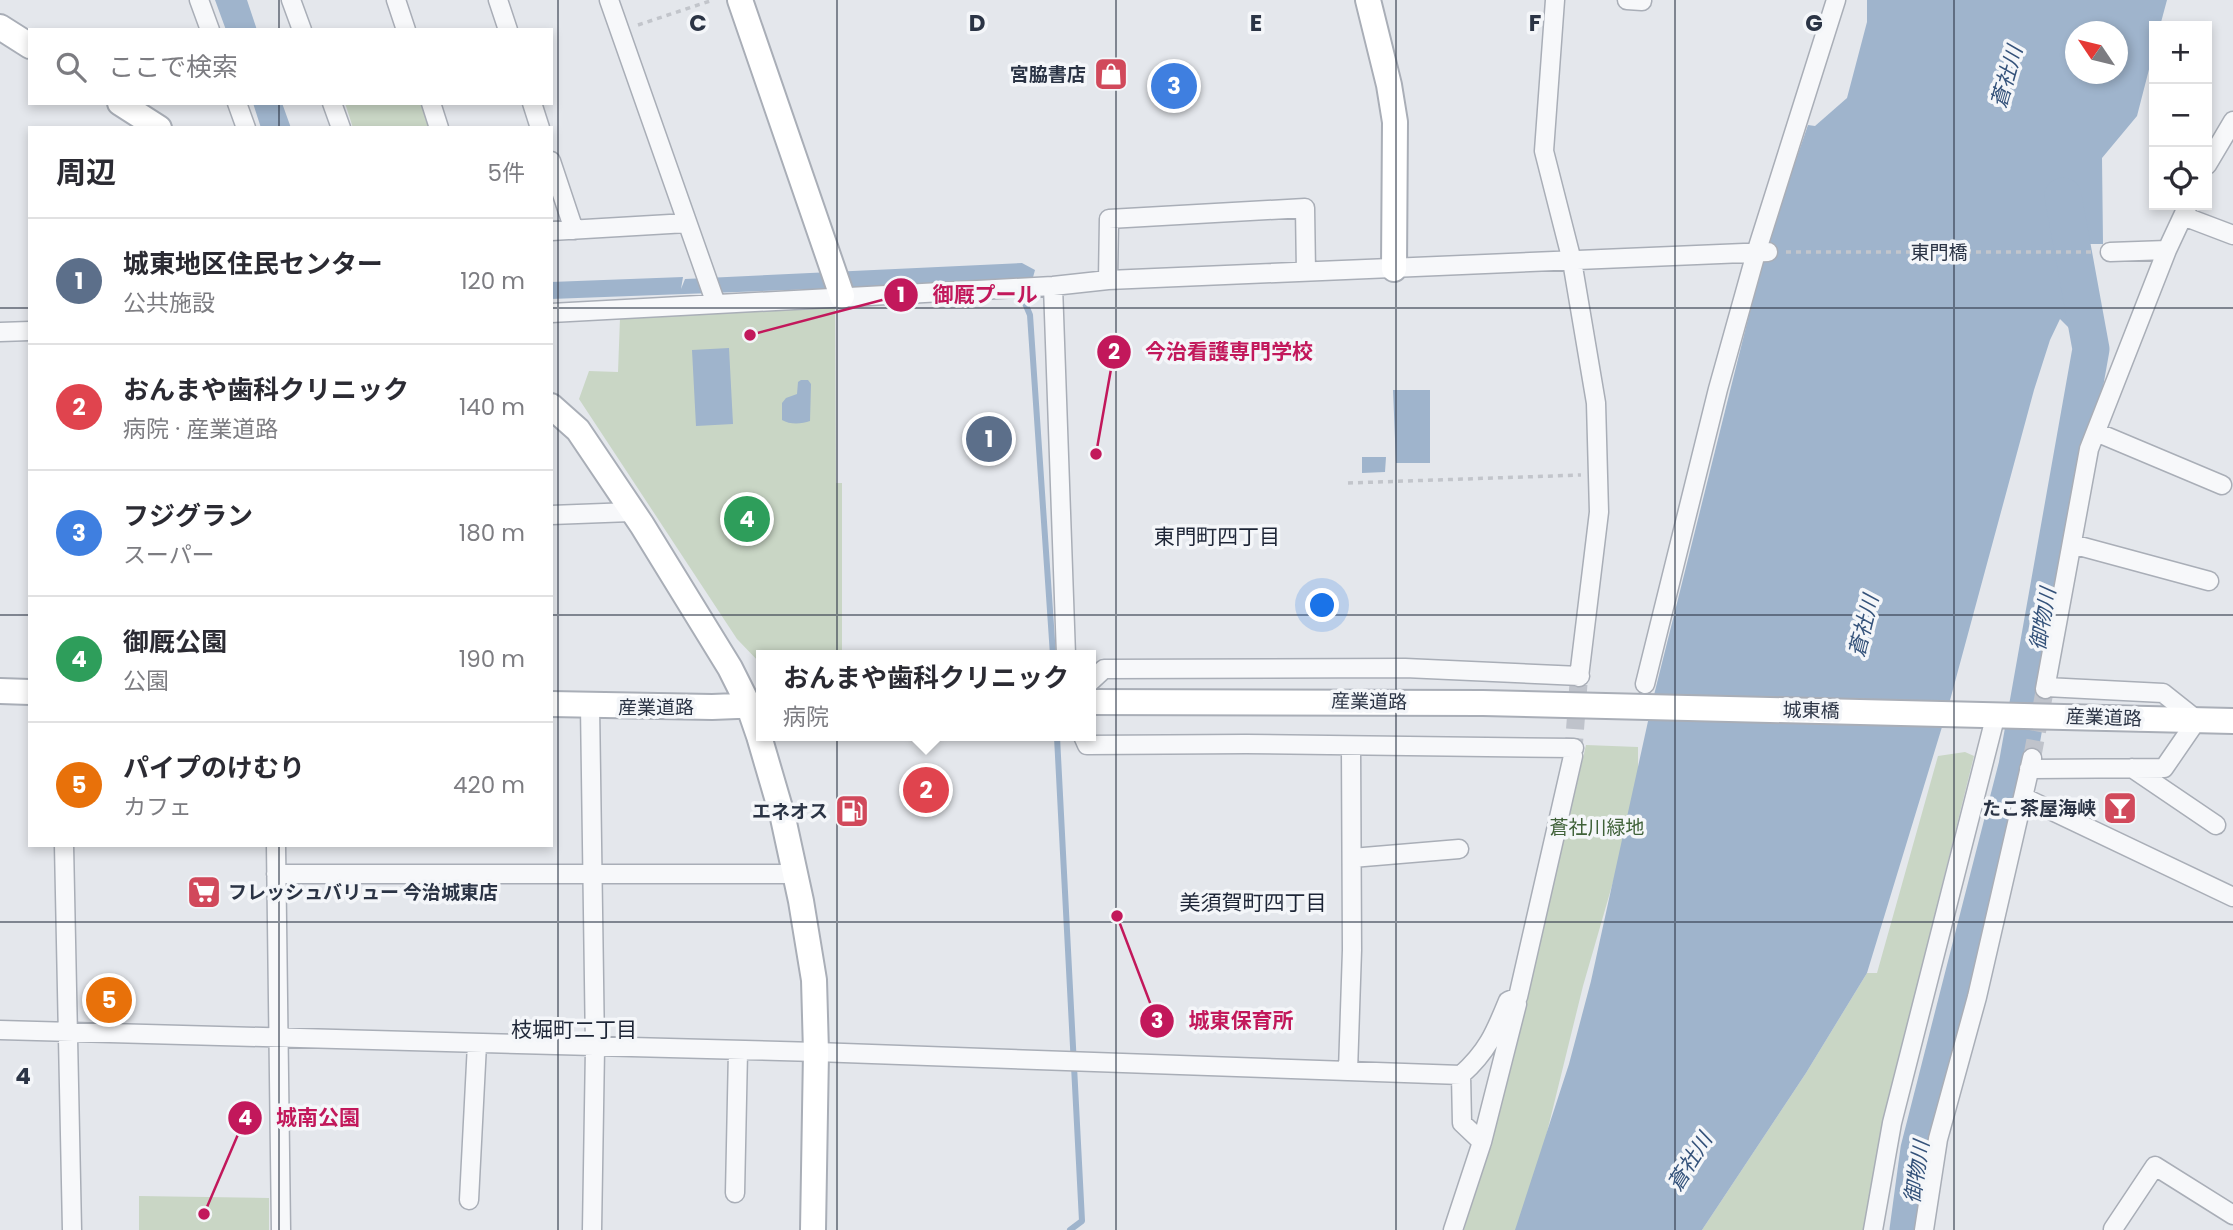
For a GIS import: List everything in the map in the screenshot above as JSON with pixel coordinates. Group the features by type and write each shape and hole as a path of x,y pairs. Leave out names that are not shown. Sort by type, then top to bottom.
{"street":[{"path":"199,0 209,28"},
{"path":"291,0 301,28"},
{"path":"396,0 405,28"},
{"path":"498,0 507,28"},
{"path":"609,0 716,304"},
{"path":"740,0 842,296"},
{"path":"1368,0 1389,85 1395,122 1394,269"},
{"path":"1096,676 1104,669 1405,668 1580,676 1599,512 1597,403 1572,261 1544,151 1555,0"},
{"path":"1627,0 1642,1"},
{"path":"1646,696 1718,389 1762,252 1836,0"},
{"path":"0,27 28,45"},
{"path":"123,105 156,126"},
{"path":"238,105 245,126"},
{"path":"333,105 340,126"},
{"path":"432,105 438,126"},
{"path":"533,105 539,126"},
{"path":"2212,157 2233,121"},
{"path":"553,167 574,229"},
{"path":"1108,280 1109,219 1305,208 1306,272"},
{"path":"1924,1230 1938,1139 1977,997 2031,763 2164,768 2197,720 2163,693 2046,688 2089,449 2167,250 2186,210 2233,235"},
{"path":"553,231 687,223"},
{"path":"2110,252 2167,250"},
{"path":"553,313 1053,286 1108,280 1762,252"},
{"path":"1053,286 1066,650"},
{"path":"0,332 28,331"},
{"path":"553,408 578,430 642,525 755,704"},
{"path":"2096,432 2222,485"},
{"path":"553,515 631,512"},
{"path":"2072,544 2208,581"},
{"path":"0,691 28,692"},
{"name":"産業道路","path":"1096,702 1646,696"},
{"name":"城東橋","path":"1646,696 1986,714"},
{"name":"産業道路","path":"553,705 712,707 755,704"},
{"path":"590,706 595,1048 592,1230"},
{"path":"1873,1230 1892,1123 1986,714"},
{"name":"産業道路","path":"1986,714 2233,721"},
{"path":"764,741 796,874 814,980 816,1052 813,1230"},
{"path":"1085,741 1087,745 1351,746 1574,752 1482,1142 1453,1230"},
{"path":"1348,1071 1352,950 1351,746"},
{"path":"2132,768 2216,825"},
{"path":"2023,797 2233,897"},
{"path":"64,847 72,1230"},
{"path":"276,847 281,1230"},
{"path":"1352,858 1459,849"},
{"path":"276,874 796,874"},
{"path":"0,1030 816,1052 1461,1075 1479,1059 1495,1033 1508,1001 1518,997"},
{"path":"469,1200 478,1044"},
{"path":"735,1193 738,1051"},
{"path":"1461,1075 1462,1123 1482,1142"},
{"path":"2113,1229 2155,1166 2233,1215"}],"path":[{"path":"620,31 713,0"},
{"name":"東門橋","path":"1762,252 2110,252"},
{"path":"1349,483 1598,474"}],"green space":[{"path":"346,105 425,105 431,126 352,126"},
{"path":"835,303 836,483 842,483 842,650 756,650 756,659 737,639 579,399 589,371 618,372 620,318"},
{"name":"蒼社川緑地","path":"1586,745 1638,747 1638,785 1626,837 1583,986 1536,1177 1518,1230 1464,1230 1509,1074"},
{"path":"1965,752 1974,756 1887,1107 1863,1230 1702,1230 1806,1073 1867,973 1877,973 1938,756"},
{"path":"139,1196 269,1198 269,1230 139,1230"}],"water":[{"path":"215,0 247,0 256,28 225,28"},
{"name":"蒼社川","path":"1867,0 2167,0 2161,21 2149,21 2149,69 2137,116 2102,158 2103,244 2071,244 2082,341 2060,319 2050,340 2034,390 1949,704 1867,973 1806,1073 1702,1230 1515,1230 1569,1064 1591,981 1652,703 1767,243 1808,125 1815,126 1847,98 1867,22"},
{"path":"254,105 283,105 290,126 260,126"},
{"path":"1022,263 1035,270 1032,281 553,299 553,282 683,277 681,289 685,279"},
{"path":"729,348 733,424 696,426 692,350"},
{"path":"808,380 811,384 810,421 796,424 785,422 782,420 782,403 786,398 797,394 798,382"},
{"path":"1393,390 1430,390 1430,463 1396,463"},
{"path":"1362,457 1386,457 1385,472 1362,473"}],"waterway":[{"name":"御物川","path":"1908,1230 1919,1149 2017,766 2091,349 2063,196"},
{"path":"1019,289 1030,315 1053,650"},
{"path":"1057,741 1082,1221 1070,1230"}],"tunnel":[{"path":"1573,756 1579,677"},
{"path":"2032,758 2045,689"}],"place":[{"name":"宮脇書店","path":"1111,74"},
{"name":"フジグラン","path":"1174,86"},
{"name":"御厩プール","path":"750,335"},
{"name":"城東地区住民センター","path":"989,439"},
{"name":"今治看護専門学校","path":"1096,454"},
{"name":"御厩公園","path":"747,519"},
{"name":"おんまや歯科クリニック","path":"926,790"},
{"name":"たこ茶屋海峡","path":"2120,808"},
{"name":"エネオス","path":"852,811"},
{"name":"フレッシュバリュー 今治城東店","path":"204,892"},
{"name":"城東保育所","path":"1117,916"},
{"name":"パイプのけむり","path":"109,1000"},
{"name":"城南公園","path":"204,1214"}],"district":[{"name":"東門町四丁目","path":"1217,537"},
{"name":"美須賀町四丁目","path":"1253,903"},
{"name":"枝堀町二丁目","path":"574,1030"}]}
